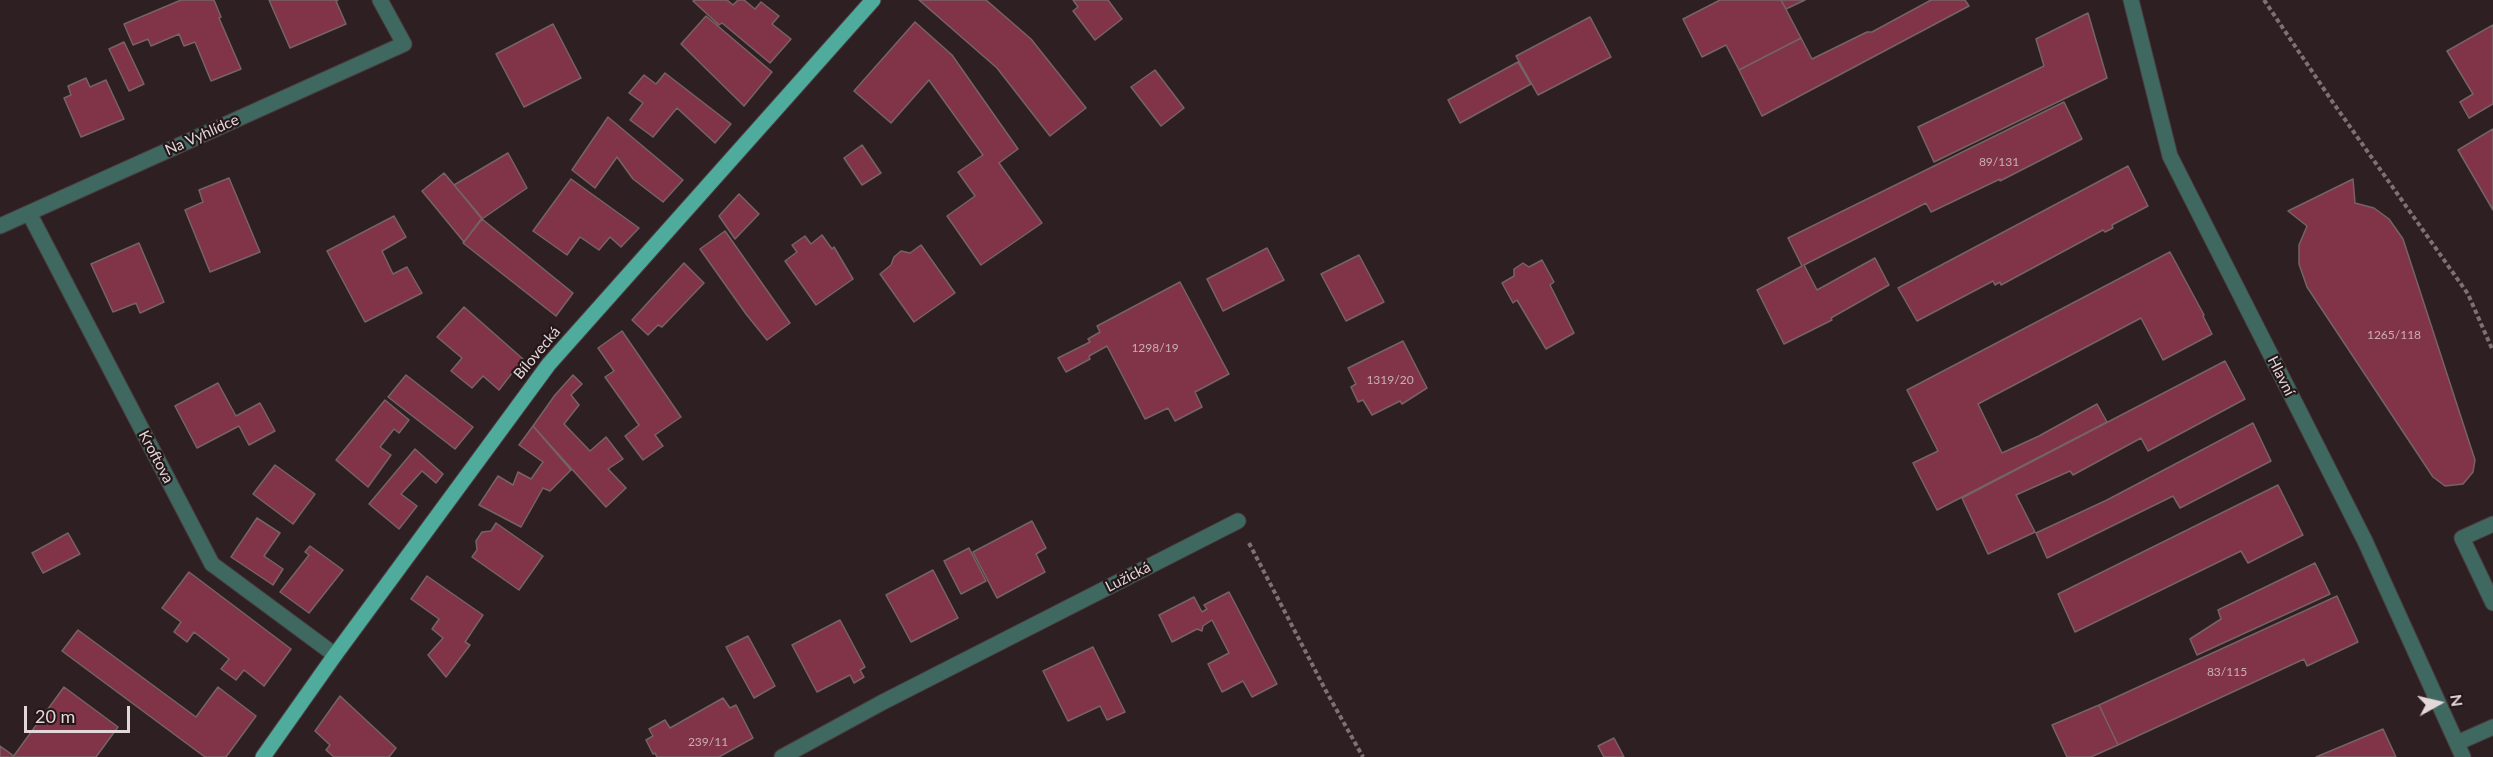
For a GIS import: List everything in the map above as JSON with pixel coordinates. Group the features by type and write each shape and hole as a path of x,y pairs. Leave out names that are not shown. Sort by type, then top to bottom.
{"main road":[{"name":"Bílovecká","path":"263,757 335,655 549,364 873,0"}],"street":[{"name":"Na Vyhlídce","path":"0,226 404,44 380,0"},
{"name":"Hlavní","path":"2131,0 2170,156 2365,541 2460,750 2493,727"},
{"name":"Kroftova","path":"29,213 212,564 335,655"},
{"name":"Lužická","path":"782,757 883,702 1238,521"},
{"path":"2493,524 2462,537 2493,603"}],"path":[{"path":"2264,0 2468,294 2493,351"},
{"path":"1238,521 1326,691 1363,757"}],"building":[{"path":"181,0 214,0 221,17 219,18 241,69 211,81 195,42 184,46 179,34 151,46 148,39 133,45 124,24"},
{"path":"269,0 338,0 336,1 346,24 290,48"},
{"path":"727,0 733,5 738,0 744,0 755,9 761,2 779,16 772,24 791,39 770,63 722,23 719,25 693,1"},
{"path":"919,0 986,0 1031,39 1086,108 1050,136 997,68"},
{"path":"1073,0 1108,0 1122,19 1095,40 1073,11 1078,7"},
{"path":"1720,0 1781,0 1801,38 1739,70 1726,45 1702,57 1683,19"},
{"path":"1781,0 1805,0 1786,9"},
{"path":"1931,0 1965,0 1969,6 1762,116 1739,70 1801,38 1812,59 1867,32 1872,32"},
{"path":"2088,13 2107,78 1934,162 1918,127 2044,66 2036,39"},
{"path":"706,16 772,72 744,106 681,44"},
{"path":"1590,17 1611,57 1538,95 1516,56"},
{"path":"915,22 952,55 1018,149 999,163 1042,223 981,265 947,216 975,196 958,172 983,155 929,80 891,123 854,91"},
{"path":"553,24 581,78 524,107 496,54"},
{"path":"2493,25 2493,104 2469,118 2460,102 2473,94 2447,51"},
{"path":"124,42 144,84 129,91 109,49"},
{"path":"1518,62 1531,84 1460,123 1448,100"},
{"path":"1155,70 1184,108 1161,126 1131,87"},
{"path":"665,73 731,124 715,143 677,108 653,137 630,120 643,103 629,93 644,75 656,84"},
{"path":"86,78 90,87 106,80 124,119 81,137 64,98 71,95 68,86"},
{"path":"2064,102 2082,139 2000,181 2000,179 1931,212 1926,203 1804,265 1817,290 1875,258 1889,285 1831,318 1832,320 1784,344 1757,290 1802,266 1788,238"},
{"path":"608,117 683,180 663,202 633,179 617,157 595,188 572,170"},
{"path":"2493,129 2493,210 2458,150"},
{"path":"862,145 881,173 862,185 844,158"},
{"path":"508,153 527,188 482,219 454,185"},
{"path":"2128,166 2148,206 2112,225 2113,228 2105,232 2103,230 2001,285 2000,282 1995,285 1993,281 1917,321 1898,288"},
{"path":"444,173 482,218 464,242 422,191"},
{"path":"229,178 260,252 210,272 185,210 203,202 199,190"},
{"path":"571,179 639,228 621,247 610,237 599,250 580,237 567,255 533,231"},
{"path":"2353,179 2355,203 2374,208 2389,219 2403,239 2475,460 2473,472 2463,484 2445,486 2433,477 2307,287 2299,264 2299,245 2307,226 2288,211"},
{"path":"739,194 759,214 735,239 719,216"},
{"path":"394,216 406,237 382,251 393,274 407,267 422,293 365,322 327,251"},
{"path":"482,219 573,293 556,316 463,243"},
{"path":"725,231 790,323 767,340 700,249"},
{"path":"822,235 832,249 834,247 853,279 816,305 785,261 797,252 792,245 805,236 811,244"},
{"path":"139,243 164,302 140,313 136,303 113,312 91,264"},
{"path":"921,245 955,293 914,322 880,274 891,265 894,257 901,251 910,253"},
{"path":"1267,248 1284,280 1223,311 1207,279"},
{"path":"2170,252 2212,334 2163,360 2141,318 1978,404 2002,453 2039,436 2097,404 2107,422 1937,510 1913,463 1938,451 1907,390"},
{"path":"1359,255 1384,302 1346,321 1321,274"},
{"path":"1542,260 1554,282 1550,285 1574,333 1546,349 1517,300 1513,303 1502,283 1514,276 1514,269 1523,263 1529,267"},
{"path":"684,263 704,283 662,327 658,325 648,335 632,320"},
{"path":"1180,282 1229,374 1195,392 1202,407 1175,421 1168,408 1145,419 1107,346 1089,356 1090,359 1066,372 1058,358 1090,342 1088,339 1100,332 1097,326"},
{"path":"464,307 523,359 499,390 483,376 472,388 451,371 462,358 437,337"},
{"path":"622,331 681,417 655,435 663,446 643,460 625,436 639,425 605,377 614,371 598,348"},
{"path":"1403,341 1427,388 1402,404 1400,401 1372,415 1363,400 1358,402 1351,387 1356,384 1348,368"},
{"path":"2225,361 2245,399 2148,451 2141,438 2073,475 2070,471 2016,495 2035,532 1988,554 1962,498"},
{"path":"406,375 473,427 455,449 388,397"},
{"path":"573,375 582,384 571,395 579,405 564,424 590,451 606,437 623,459 608,469 626,488 606,507 533,426 555,395"},
{"path":"218,383 236,416 260,403 275,431 249,445 239,426 197,448 175,406"},
{"path":"385,400 409,420 399,433 394,429 380,447 391,455 368,487 336,460"},
{"path":"2253,423 2271,461 2180,508 2173,496 2047,558 2036,533 2107,500"},
{"path":"533,426 571,470 550,491 543,488 521,527 479,505 498,476 513,485 518,472 531,479 543,462 519,445"},
{"path":"415,449 443,474 436,483 422,471 401,494 417,506 399,529 369,504"},
{"path":"275,465 315,494 293,524 253,494"},
{"path":"2278,485 2303,535 2248,563 2241,551 2075,632 2058,594"},
{"path":"257,518 280,533 264,556 283,569 273,585 231,557"},
{"path":"1032,521 1046,548 1036,554 1045,572 997,598 973,552"},
{"path":"496,523 543,556 519,590 472,557 477,550 476,541 482,532 491,531"},
{"path":"68,533 80,554 43,573 32,553"},
{"path":"310,546 343,570 309,613 280,592 309,555 305,552"},
{"path":"969,548 986,581 961,594 944,561"},
{"path":"2315,563 2330,594 2197,655 2190,639 2221,619 2218,610"},
{"path":"933,570 958,618 911,642 886,595"},
{"path":"189,572 291,649 264,686 244,670 236,680 221,669 229,659 194,632 187,642 174,632 181,622 162,608"},
{"path":"427,576 483,615 465,642 470,645 446,677 428,655 443,638 432,629 439,619 411,599"},
{"path":"1229,592 1277,684 1252,697 1243,681 1222,692 1208,664 1229,653 1212,620 1203,626 1202,631 1197,629 1172,642 1159,615 1194,597 1202,612 1207,609 1204,605"},
{"path":"2337,596 2358,642 2307,666 2304,659 2118,745 2099,705"},
{"path":"840,620 865,667 860,670 864,677 854,683 850,675 817,692 792,645"},
{"path":"78,630 196,717 218,687 256,716 226,757 205,757 62,651"},
{"path":"748,636 775,686 754,698 726,647"},
{"path":"1093,647 1125,712 1107,720 1100,706 1068,721 1043,671"},
{"path":"64,687 118,727 96,757 13,757"},
{"path":"340,696 396,748 389,757 334,757 326,750 330,745 315,731"},
{"path":"723,698 730,708 736,705 753,738 719,757 657,757 655,753 653,754 646,740 653,736 649,729 665,720 670,728"},
{"path":"2099,705 2118,745 2091,757 2067,757 2052,725"},
{"path":"2383,729 2396,757 2316,757"},
{"path":"1614,738 1624,757 1604,757 1598,746"},
{"path":"0,746 14,756 0,757"}]}
